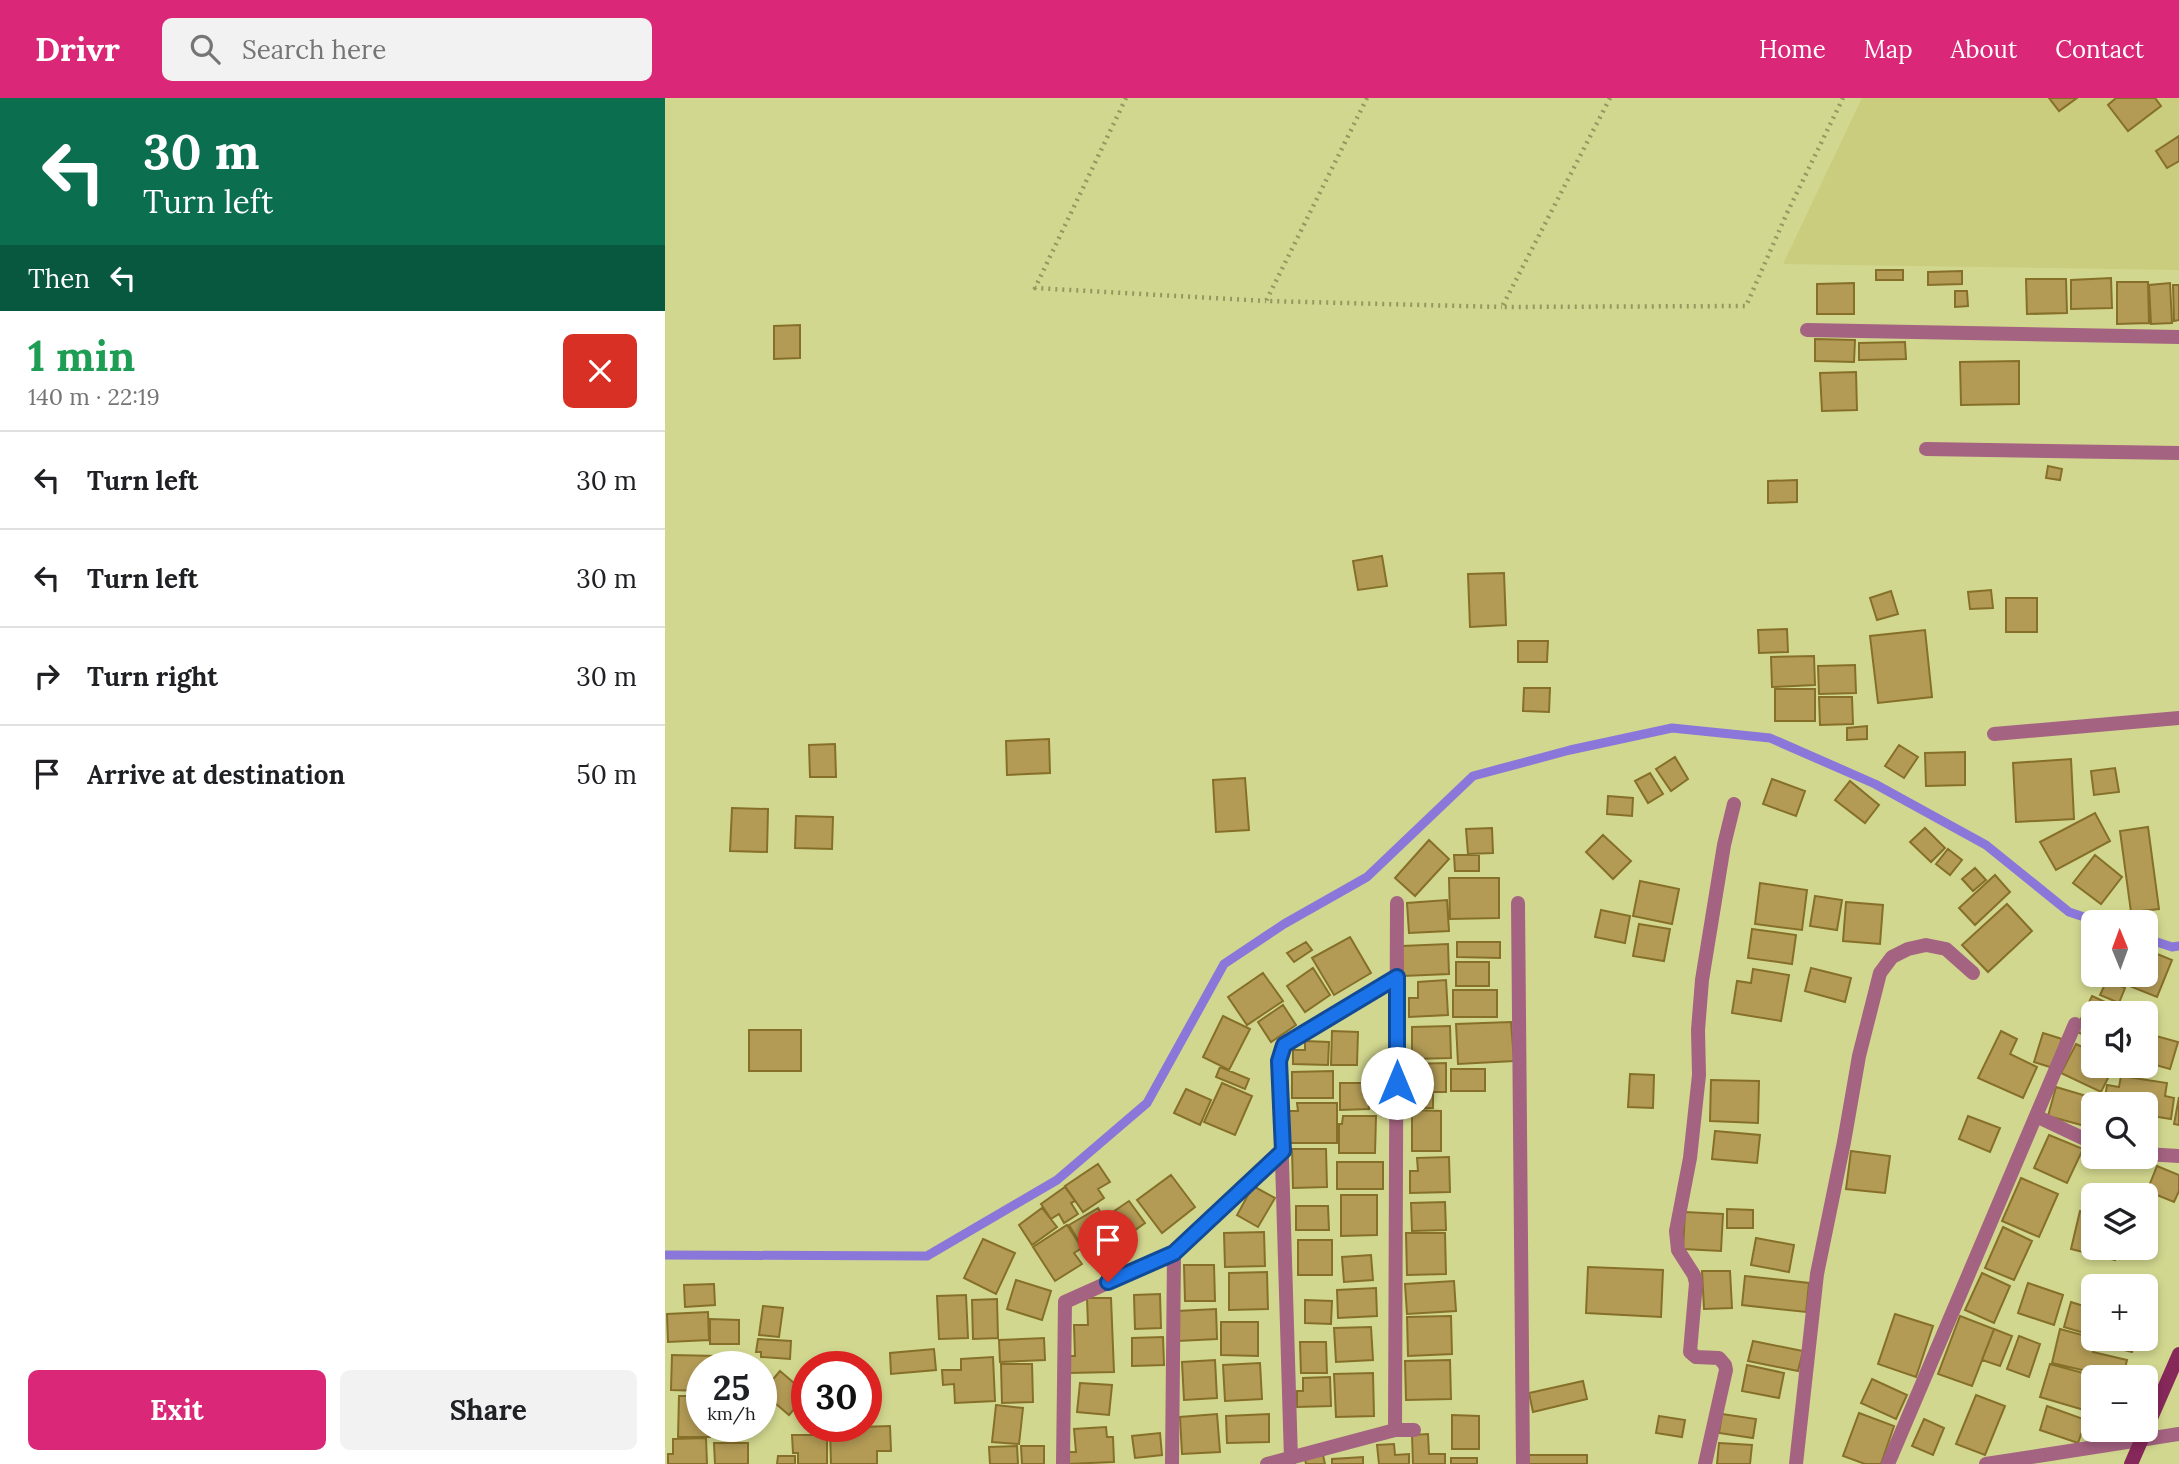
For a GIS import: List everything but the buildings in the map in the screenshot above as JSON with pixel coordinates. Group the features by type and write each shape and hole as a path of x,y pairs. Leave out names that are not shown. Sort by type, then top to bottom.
{"main road":[{"path":"2158,1402 2179,1354"},
{"path":"2131,1464 2141,1442"}],"street":[{"path":"1807,330 2179,337"},
{"path":"1926,449 2179,453"},
{"path":"1994,734 2179,718"},
{"path":"1705,1464 1726,1370 1719,1358 1696,1357 1690,1352 1696,1283 1678,1250 1676,1231 1690,1158 1702,980 1724,845 1734,804"},
{"path":"1395,1430 1397,903"},
{"path":"1518,903 1523,1464"},
{"path":"1796,1464 1817,1274 1859,1056 1881,973 1892,957 1908,948 1926,946 1946,949 1973,973"},
{"path":"1291,1459 1279,1061 1284,1045 1397,977"},
{"path":"1888,1464 2075,1024"},
{"path":"2036,1116 2081,1137"},
{"path":"1063,1464 1065,1302 1174,1253 1283,1151"},
{"path":"2158,1155 2179,1156"},
{"path":"1172,1464 1174,1253"},
{"path":"1267,1464 1395,1430 1414,1430"},
{"path":"2158,1438 2179,1434"},
{"path":"1986,1464 2134,1442"}],"path":[{"path":"1126,98 1035,288 1265,301 1502,307 1746,306 1787,213 1843,98"},
{"path":"1265,301 1367,98"},
{"path":"1502,307 1609,98"}],"shaded area":[{"path":"1862,98 2179,98 2179,270 1783,264"}],"waterway":[{"path":"665,1255 927,1256 1057,1180 1147,1103 1224,964 1284,924 1367,877 1473,776 1570,750 1672,728 1770,738 1875,784 1986,845 2069,912 2081,916"},
{"path":"2158,942 2172,947 2179,946"}],"route":[{"path":"1108,1282 1174,1253 1283,1151 1279,1061 1284,1045 1397,977 1397,1083"}]}
